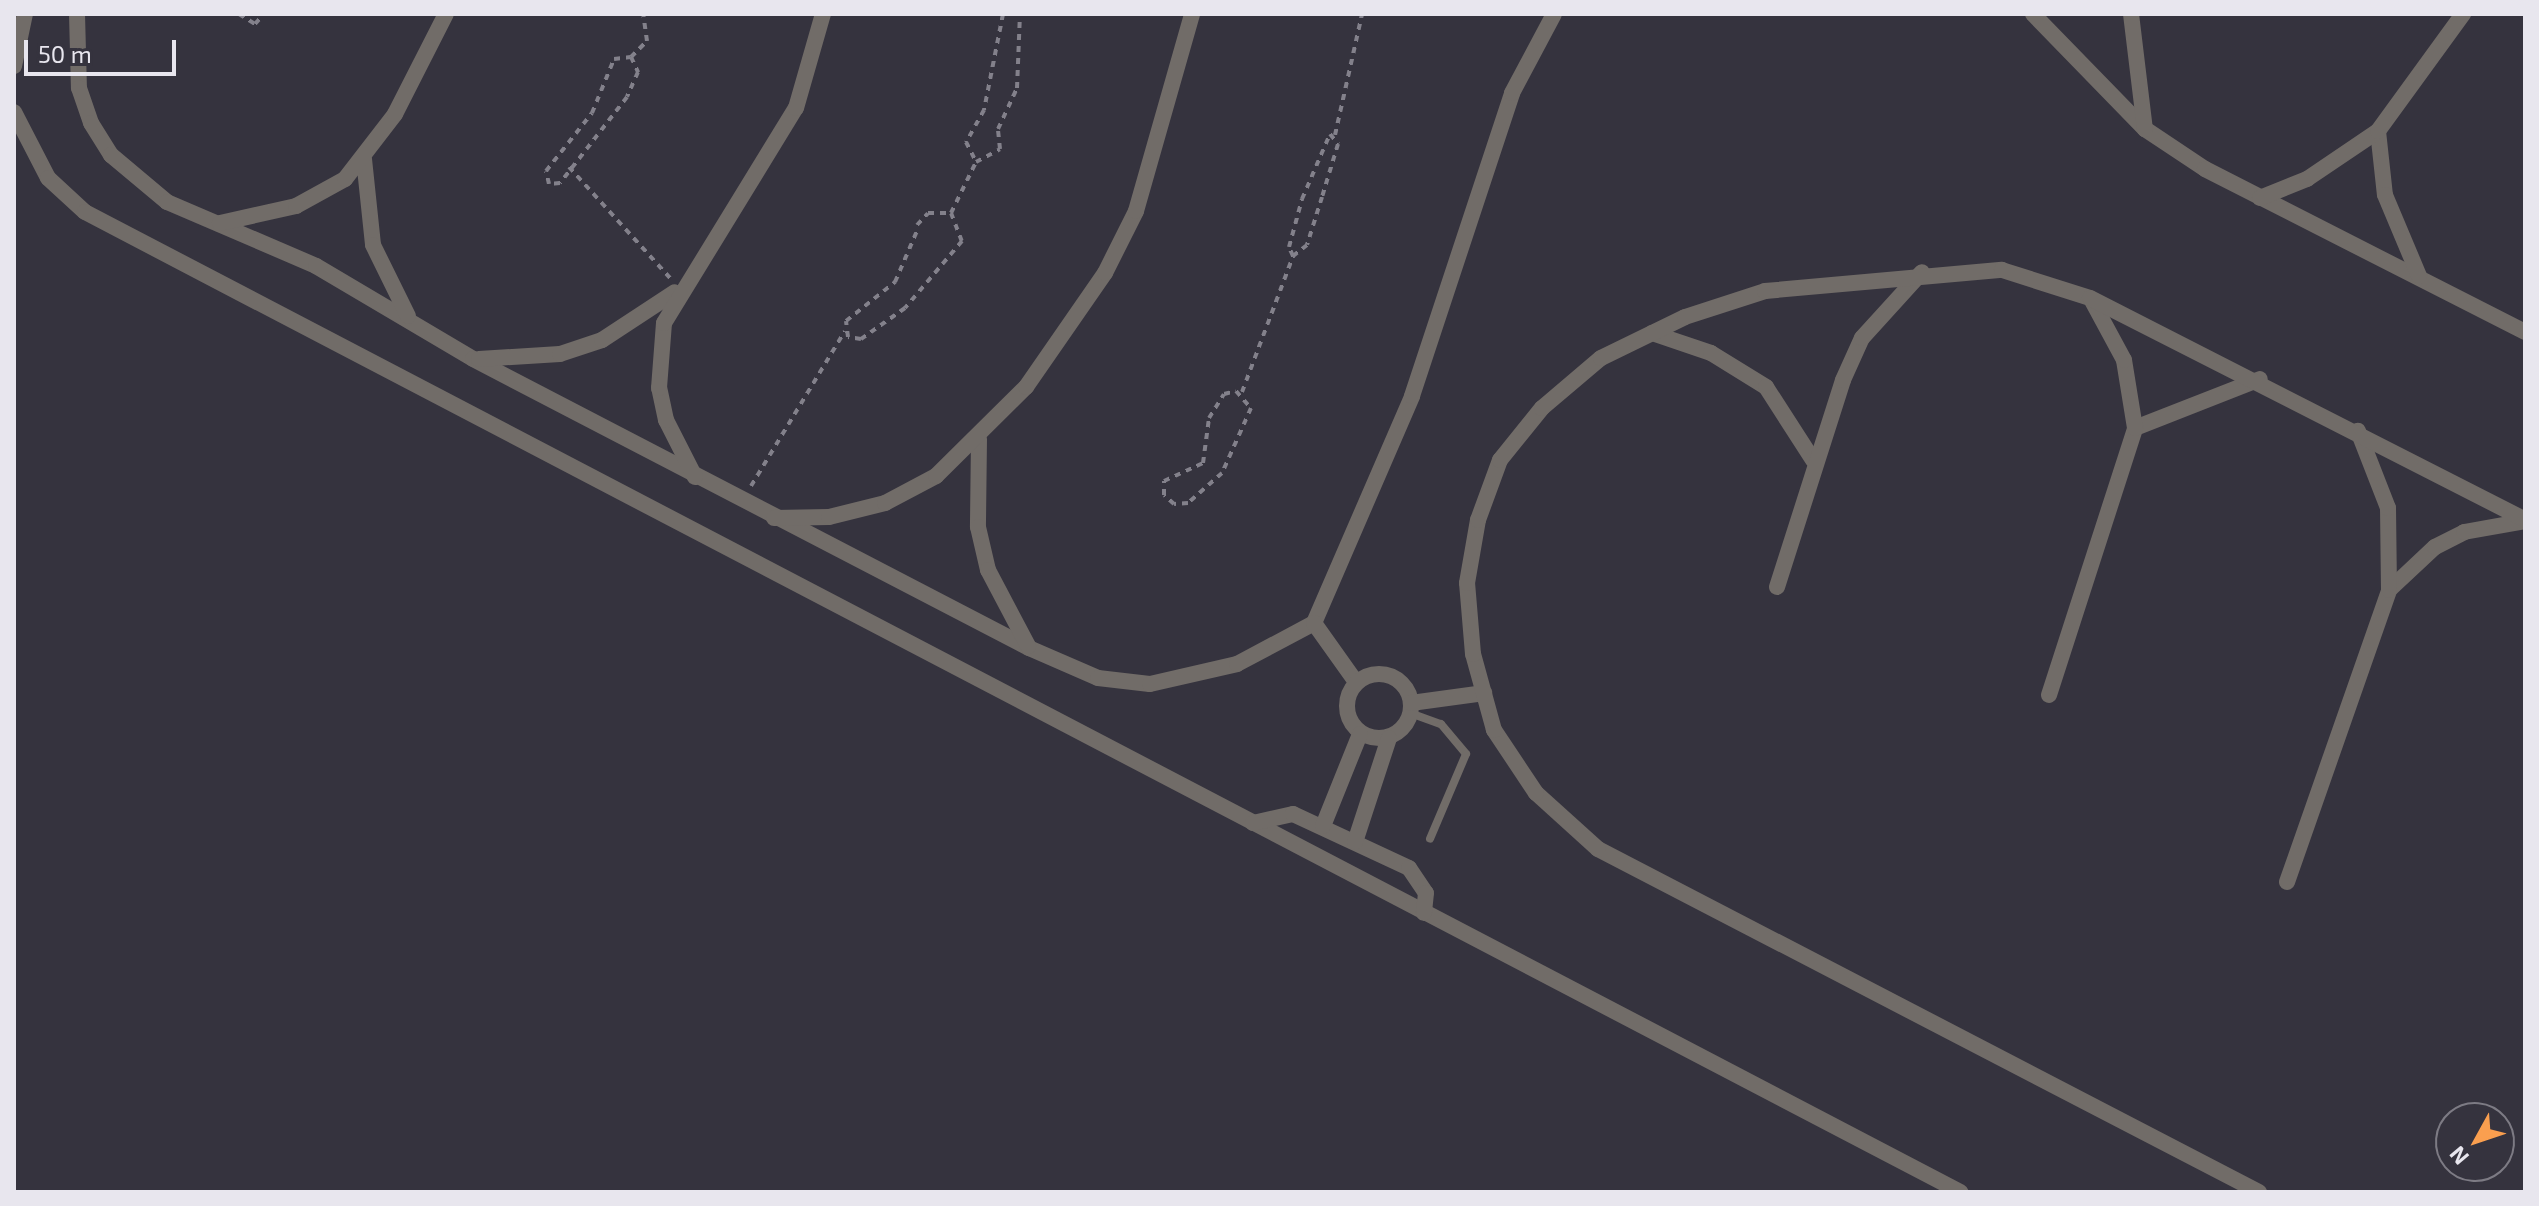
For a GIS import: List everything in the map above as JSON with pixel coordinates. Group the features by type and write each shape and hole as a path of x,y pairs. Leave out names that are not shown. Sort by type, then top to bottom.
{"street":[{"path":"14,66 25,14"},
{"path":"77,14 79,88 111,155 157,196 214,224 316,266 473,359 771,518 1029,648 1098,678 1150,684 1237,664 1314,623 1412,396 1512,93 1554,14"},
{"path":"214,224 296,206 364,159 446,14"},
{"path":"696,478 666,420 659,388 664,323 679,288 775,148 796,108 823,14"},
{"path":"771,518 829,517 885,503 936,476 979,439 1068,332 1130,224 1192,14"},
{"path":"2033,14 2145,129 2260,198 2522,328"},
{"path":"2131,14 2145,129"},
{"path":"2260,198 2307,179 2378,131 2463,14"},
{"path":"14,112 48,178 85,212 1960,1192"},
{"path":"2378,131 2385,195 2419,276"},
{"path":"364,159 373,245 411,321"},
{"path":"2259,1192 1598,849 1536,793 1494,730 1484,693 1467,583 1478,520 1500,460 1554,398 1601,358 1652,333 1765,291 1922,272 2002,270 2090,298 2260,379 2525,520"},
{"path":"1777,587 1813,460 1862,338 1922,272"},
{"path":"473,359 517,360 602,340 679,288"},
{"path":"2049,695 2135,428 2124,360 2090,298"},
{"path":"1652,333 1711,353 1766,387 1813,460"},
{"path":"2135,428 2260,379"},
{"path":"2287,882 2389,590 2388,508 2358,431"},
{"path":"979,439 975,482 988,570 1029,648"},
{"path":"2389,590 2435,547 2464,532 2525,520"},
{"path":"1314,623 1356,682"},
{"path":"1356,682 1383,674 1407,689 1411,708"},
{"path":"1356,682 1346,709 1360,734"},
{"path":"1355,842 1389,738 1411,708 1484,693"},
{"path":"1323,826 1360,734"},
{"path":"1360,734 1389,738"},
{"path":"1253,823 1293,814 1355,842 1415,874 1426,893 1424,913"}],"lane":[{"path":"1411,708 1441,724 1466,754 1430,839"}],"path":[{"path":"239,14 255,24 264,14"},
{"path":"631,57 638,72 634,86 569,167 560,183 546,180 592,113 614,59 631,57 647,41 643,14"},
{"path":"976,162 966,142 984,110 1003,14"},
{"path":"845,331 854,340 877,330 940,270 962,241 951,213 976,162 1000,149 998,129 1017,88 1020,14"},
{"path":"1293,256 1307,245 1362,14"},
{"path":"1242,393 1230,391 1217,404 1204,431 1203,463 1169,475 1163,488 1168,501 1188,503 1222,473 1231,440 1249,415 1242,393 1293,256 1290,240 1322,139 1335,135"},
{"path":"569,167 679,288"},
{"path":"741,502 845,331 849,317 895,282 917,228 928,213 951,213"}]}
